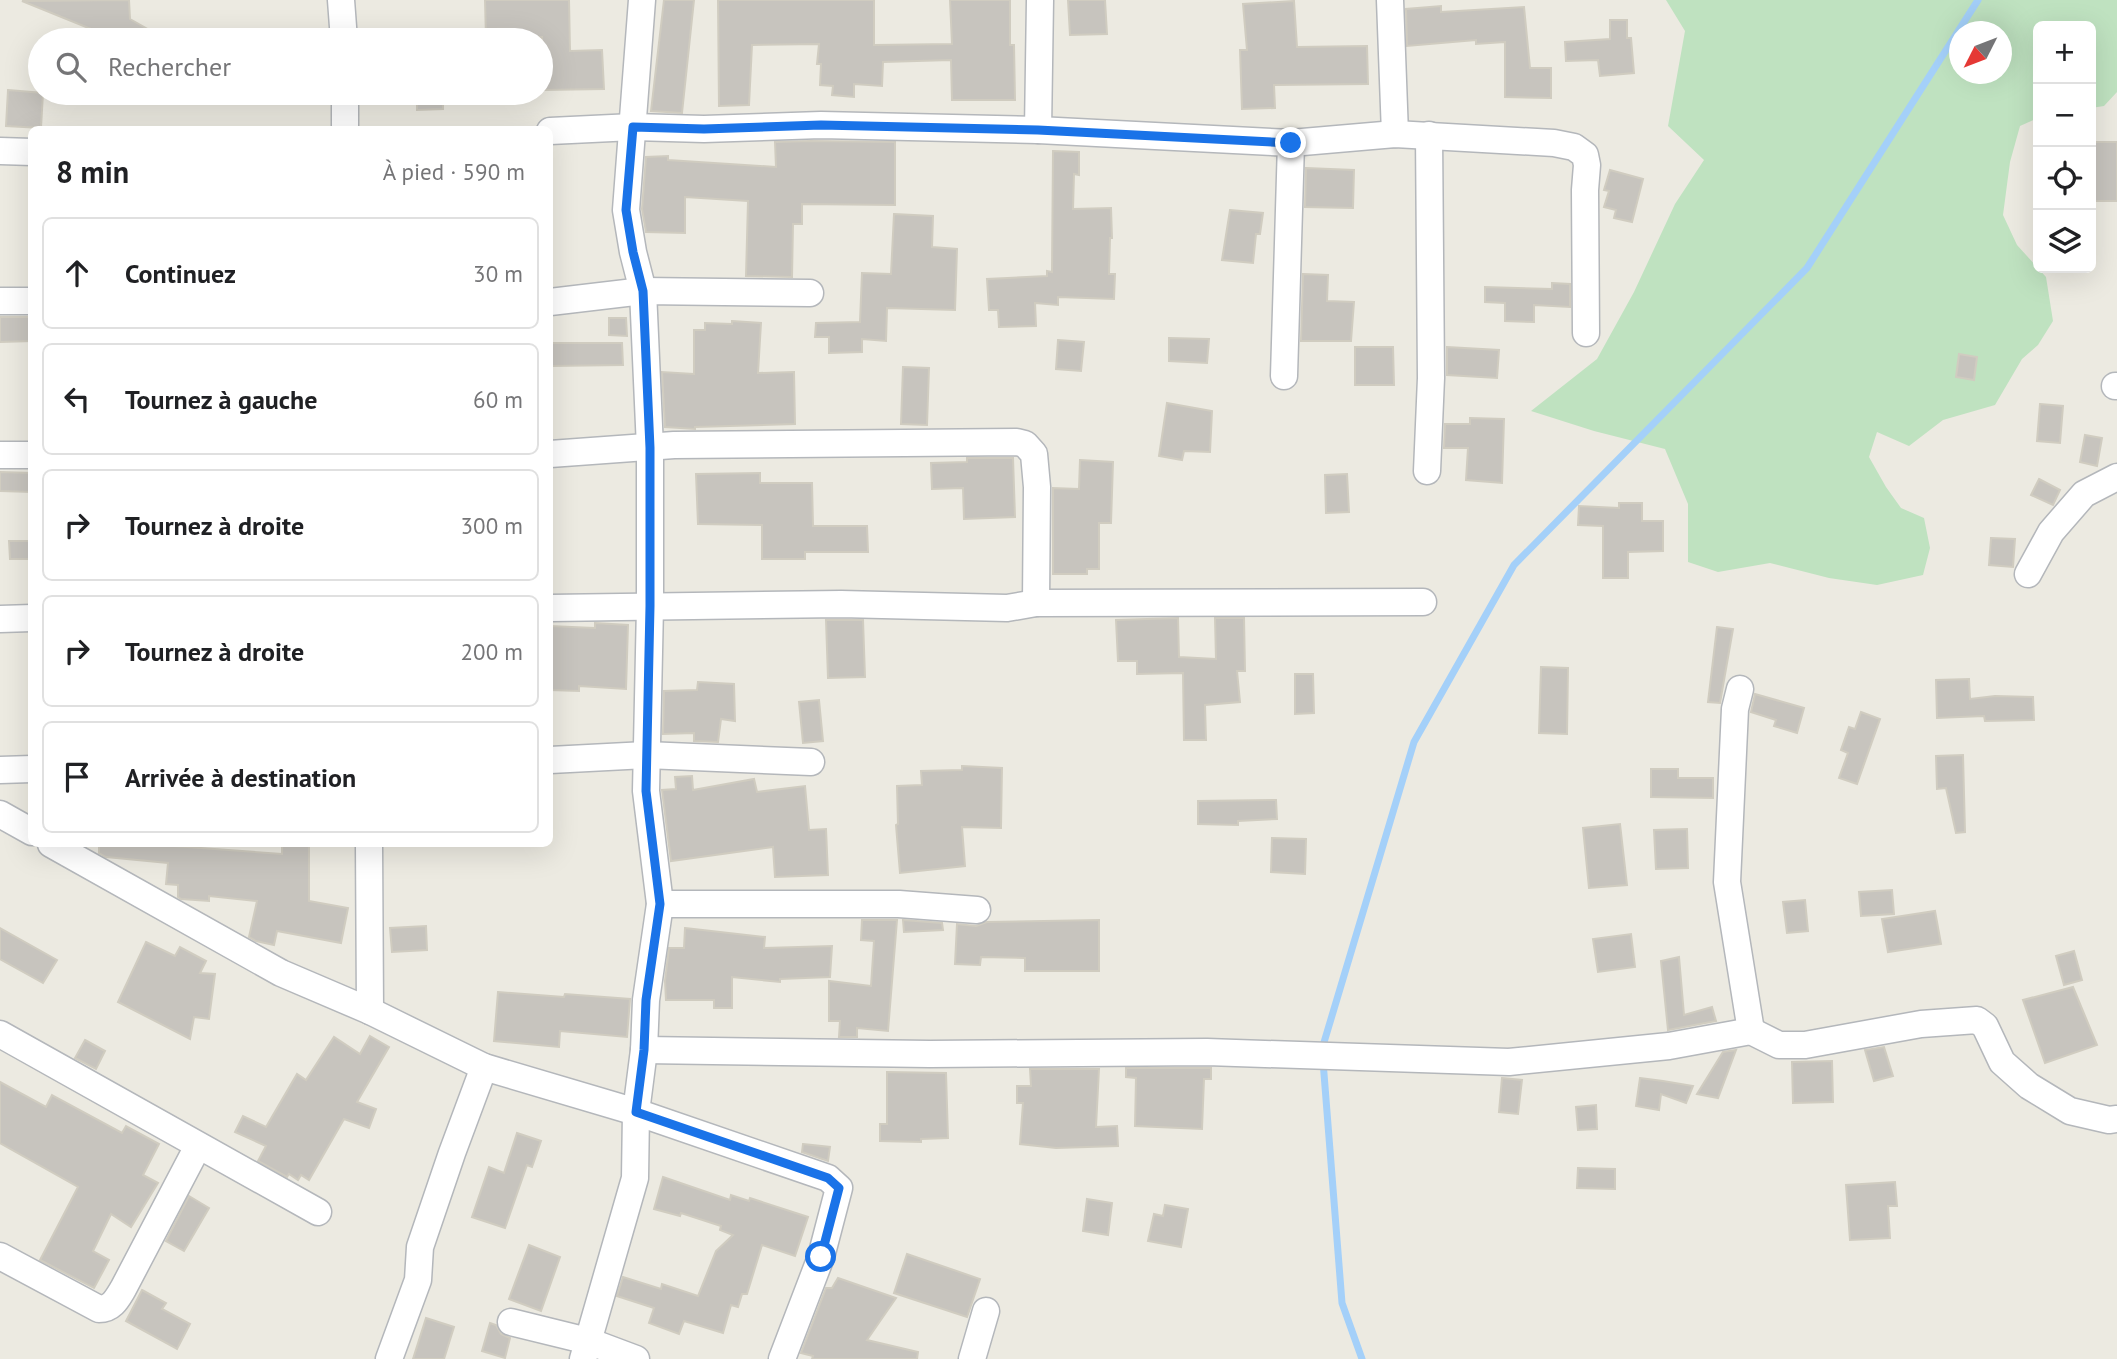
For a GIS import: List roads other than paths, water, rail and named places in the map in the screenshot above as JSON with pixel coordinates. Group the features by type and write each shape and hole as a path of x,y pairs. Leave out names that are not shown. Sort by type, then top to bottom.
{"street":[{"path":"341,0 343,28"},
{"path":"585,1350 635,1178 636,1112 644,1050 646,1000 660,904 646,791 650,448 643,291 626,210 642,0"},
{"path":"1038,130 1040,0"},
{"path":"1390,0 1395,134"},
{"path":"345,105 345,126"},
{"path":"553,131 633,127 704,129 821,125 1038,130 1291,143 1395,134 1574,147 1585,155 1587,165 1586,333"},
{"path":"1427,471 1431,378 1429,135"},
{"path":"1284,376 1291,143"},
{"path":"0,151 28,152"},
{"path":"553,302 643,291 810,293"},
{"path":"0,301 28,301"},
{"path":"553,454 687,445 931,442 1025,444 1034,454 1037,487 1036,603"},
{"path":"0,455 28,455"},
{"path":"2028,575 2052,531 2084,494 2117,477"},
{"path":"553,608 841,604 1007,608 1036,603 1423,602"},
{"path":"0,618 28,618"},
{"path":"1740,689 1735,709 1727,883 1751,1031"},
{"path":"553,760 646,755 811,762"},
{"path":"0,770 28,769"},
{"path":"0,814 28,830"},
{"path":"56,847 281,974 370,1011 484,1067 636,1112 828,1178 839,1188 821,1257 782,1359"},
{"path":"369,847 370,1011"},
{"path":"660,904 899,904 978,910"},
{"path":"644,1050 930,1054 1207,1052 1509,1062 1669,1046 1751,1031 1779,1045 1805,1045 1921,1024 1978,1020 1986,1026 2002,1062 2029,1086 2070,1111 2109,1120 2117,1119"},
{"path":"0,1034 318,1212"},
{"path":"389,1359 418,1280 420,1247 484,1067"},
{"path":"0,1256 99,1309 106,1309 123,1289 198,1146"},
{"path":"972,1359 986,1311"},
{"path":"511,1322 585,1350 636,1359"}],"waterway":[{"path":"1322,1049 1414,742 1514,565 1807,268 1978,0"},
{"path":"1323,1061 1342,1303 1362,1359"}]}
